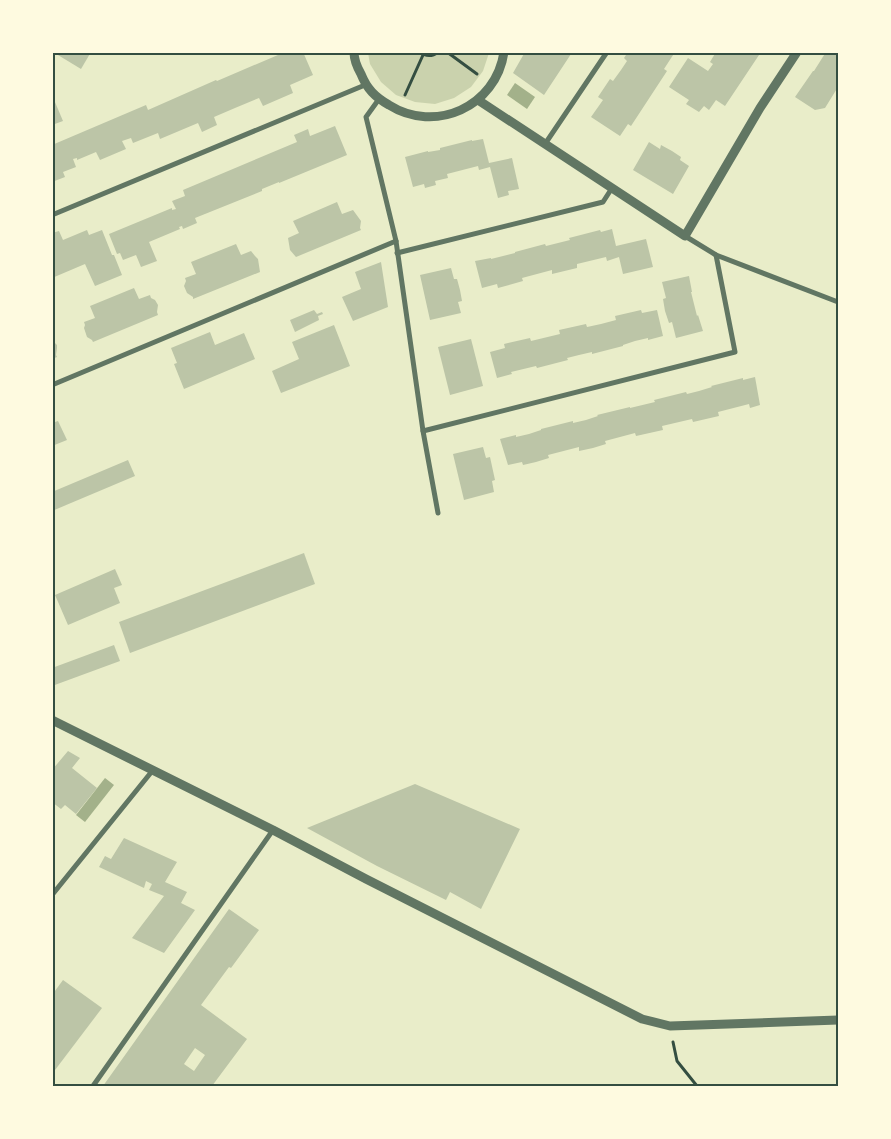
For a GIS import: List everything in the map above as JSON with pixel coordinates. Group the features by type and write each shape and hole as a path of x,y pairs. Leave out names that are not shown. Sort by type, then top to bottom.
{"street":[{"path":"354,52 354,60 365,85 378,99 398,111 420,117 443,116 465,108 478,100 492,85 502,64 504,52"},
{"path":"545,144 606,52"},
{"path":"685,236 760,108 797,52"},
{"path":"52,215 365,85"},
{"path":"378,99 366,117 396,242 423,431 438,513"},
{"path":"478,100 716,255 838,302"},
{"path":"397,253 603,202 612,188"},
{"path":"52,385 396,242"},
{"path":"423,431 735,352 716,255"},
{"path":"52,720 274,830 642,1020 670,1026 838,1020"},
{"path":"52,895 153,770"},
{"path":"93,1086 274,830"}],"path":[{"path":"398,111 421,54 431,56 438,52"},
{"path":"447,52 492,85"},
{"path":"670,1026 677,1061 697,1086"}],"shaded area":[{"path":"368,53 489,53 483,71 471,87 454,98 435,104 415,102 396,95 381,82 370,64"},
{"path":"515,83 535,97 527,109 507,95"},
{"path":"105,778 114,785 85,822 76,815"}],"building":[{"path":"53,52 91,52 81,69"},
{"path":"285,52 303,52 313,75 290,85 293,93 263,106 259,98 214,117 217,125 202,132 198,123 160,139 158,133 133,143 131,138 122,141 126,149 100,160 96,152 77,160 77,158 73,159 76,167 63,172 65,177 52,182 52,145 146,105 148,110"},
{"path":"525,52 575,52 574,55 571,54 544,95 513,73"},
{"path":"628,52 675,52 664,69 667,71 631,126 628,124 620,136 591,117 603,100 598,97 610,79 613,81 627,61 624,58"},
{"path":"716,52 761,52 725,106 716,100 709,110 704,106 699,112 686,104 689,100 669,87 688,58 708,71 713,64 710,62"},
{"path":"826,52 838,52 838,87 825,108 815,110 795,97"},
{"path":"52,95 63,121 52,125"},
{"path":"335,126 347,155 195,218 197,223 183,229 182,226 179,227 180,229 149,242 157,261 141,267 136,255 123,260 120,253 117,254 109,234 172,208 172,210 176,209 172,201 185,196 183,190 297,142 294,135 308,129 310,136"},
{"path":"483,139 489,163 512,158 519,189 508,191 509,195 498,198 490,167 479,170 478,166 447,174 448,178 435,181 436,185 425,188 424,184 413,187 405,157"},
{"path":"649,142 660,149 661,145 672,151 689,166 673,194 633,170"},
{"path":"337,202 342,214 353,210 361,221 361,230 296,257 290,250 288,238 299,233 293,221"},
{"path":"612,229 616,246 646,239 653,267 623,274 619,257 607,261 606,257 577,264 577,268 552,274 552,270 522,278 523,281 498,288 497,284 482,288 475,261 491,259 545,244 546,246 600,230 601,232"},
{"path":"87,230 89,235 102,230 122,275 95,286 85,264 52,278 52,233 59,231 63,240"},
{"path":"236,244 241,255 251,251 258,259 260,272 193,299 187,293 184,286 185,278 196,274 191,262"},
{"path":"381,262 388,307 353,321 342,297 361,289 355,272"},
{"path":"451,268 460,290 462,301 458,302 461,313 430,320 420,275"},
{"path":"689,276 697,316 703,331 676,338 672,322 669,323 665,311 663,299 666,298 662,282"},
{"path":"134,288 139,299 150,295 155,300 158,305 158,315 93,342 87,337 84,322 95,318 90,306"},
{"path":"314,310 317,314 322,312 323,314 318,316 319,320 295,332 290,320"},
{"path":"641,310 642,313 657,310 663,336 635,341 592,354 592,352 567,358 568,360 537,368 536,366 511,372 512,374 497,378 490,352 505,348 504,344 530,338 531,341 560,334 559,330 586,324 587,327 601,324 616,320 615,316"},
{"path":"334,325 350,366 281,393 272,371 299,359 292,342"},
{"path":"210,332 215,345 244,333 255,359 184,389 174,364 177,363 171,348"},
{"path":"471,339 483,386 450,395 438,347"},
{"path":"52,340 57,345 57,357 52,359"},
{"path":"755,377 760,405 750,408 749,404 718,412 719,416 693,422 692,419 662,426 663,430 636,436 635,433 605,441 606,444 593,448 579,451 579,447 548,455 549,458 536,462 523,465 522,462 508,465 500,439 529,434 541,429 573,421 573,423 586,420 597,415 655,402 654,400 686,392 687,394 743,378 743,380"},
{"path":"58,421 67,440 52,446 52,423"},
{"path":"483,447 486,458 490,457 495,480 492,481 494,492 464,500 453,454"},
{"path":"128,460 135,476 52,511 52,492"},
{"path":"304,553 315,584 130,653 119,622"},
{"path":"115,569 122,585 114,588 120,603 68,625 55,595"},
{"path":"114,645 120,661 52,686 52,668"},
{"path":"68,751 80,758 72,768 97,788 76,814 65,805 61,809 52,802 52,770"},
{"path":"415,784 520,829 481,909 450,892 446,900 377,866 307,828"},
{"path":"124,838 177,862 165,882 187,892 181,903 195,910 164,953 132,938 164,896 149,890 152,884 146,881 144,888 99,867 105,856 111,859"},
{"path":"229,909 259,930 201,1005 247,1039 212,1086 103,1086","holes":["195,1048 205,1055 194,1071 184,1064"]},
{"path":"63,980 102,1008 52,1074 52,995"}]}
